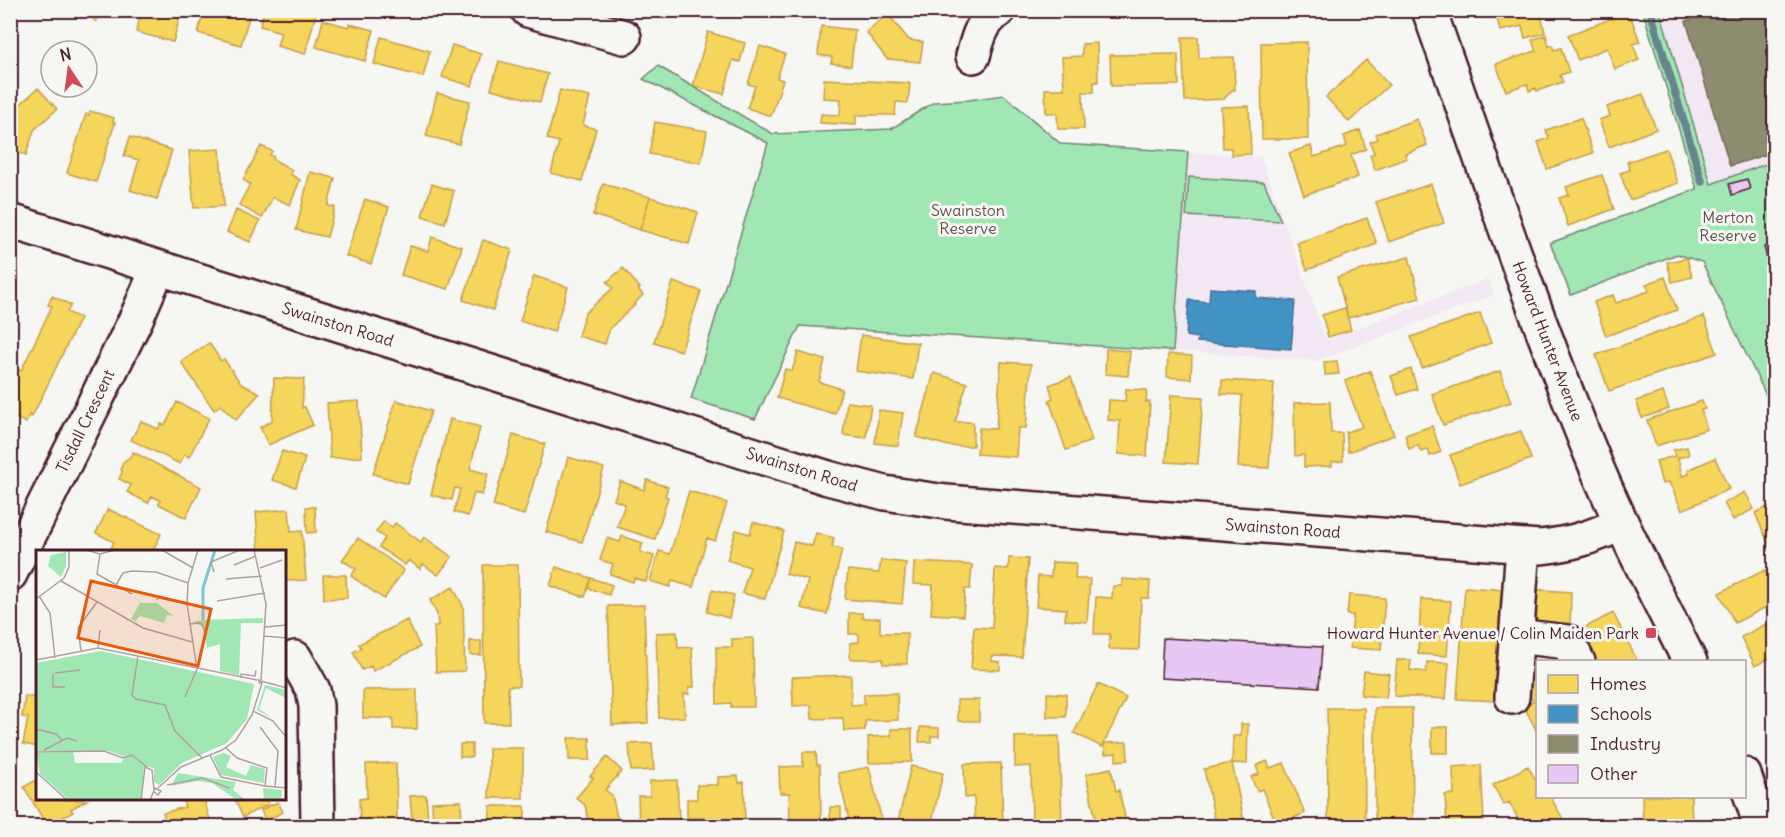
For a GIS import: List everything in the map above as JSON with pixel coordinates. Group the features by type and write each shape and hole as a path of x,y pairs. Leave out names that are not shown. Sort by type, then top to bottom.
{"street":[{"path":"528,10 624,37"},
{"path":"973,56 981,30 990,17 999,10"},
{"name":"Howard Hunter Avenue","path":"1430,10 1524,278 1589,448 1621,524 1689,660"},
{"name":"Swainston Road","path":"10,221 828,478 885,493 946,502 1540,547 1562,545 1590,538 1621,524"},
{"name":"Tisdall Crescent","path":"10,574 136,319 158,268"},
{"path":"1512,697 1523,546"},
{"path":"1516,636 1568,642 1577,660"},
{"path":"295,658 313,690 316,706 318,826"},
{"path":"1746,781 1761,826"}],"shaded area":[{"path":"1660,11 1774,11 1774,161 1711,184"},
{"path":"1188,152 1261,157 1326,340 1488,279 1494,295 1316,361 1173,351"}],"green space":[{"name":"Merton Reserve","path":"1643,11 1660,11 1711,184 1774,161 1774,412 1702,262 1677,254 1571,295 1550,243 1697,189"},
{"name":"Swainston Reserve","path":"658,66 773,134 891,129 934,102 1004,95 1061,144 1188,152 1173,351 800,326 755,419 691,399 768,143 643,79"},
{"path":"1189,177 1264,182 1281,221 1186,216"}],"building: Homes":[{"path":"84,10 106,10 96,22"},
{"path":"142,10 182,10 173,42 136,32"},
{"path":"204,10 251,10 241,45 198,33"},
{"path":"264,10 317,10 305,54 277,46 281,32 260,26"},
{"path":"776,10 796,10 796,17 776,15"},
{"path":"1495,10 1540,10 1545,33 1525,38 1522,26 1500,31"},
{"path":"1629,12 1640,42 1633,44 1639,60 1615,69 1607,48 1578,60 1568,35"},
{"path":"888,14 909,40 923,42 920,62 887,59 866,32"},
{"path":"323,20 349,27 349,24 374,30 365,61 316,47"},
{"path":"821,26 855,30 851,66 831,63 832,57 818,55"},
{"path":"708,32 745,43 740,62 733,60 724,94 693,86"},
{"path":"1546,35 1549,46 1552,45 1554,50 1561,48 1569,72 1560,75 1563,82 1537,91 1536,88 1529,91 1527,84 1506,91 1496,64 1536,51 1532,40"},
{"path":"381,37 430,51 423,77 374,64"},
{"path":"1182,37 1198,37 1199,58 1234,57 1235,90 1232,90 1224,99 1185,101"},
{"path":"1307,42 1308,139 1262,139 1261,43"},
{"path":"1097,43 1098,82 1094,82 1094,92 1083,92 1084,129 1058,129 1057,113 1046,113 1045,89 1064,89 1062,57 1082,56 1082,44"},
{"path":"452,45 481,54 472,86 442,77"},
{"path":"760,46 785,54 777,78 783,80 771,116 747,108 755,86 748,84"},
{"path":"1178,54 1179,85 1111,86 1110,55"},
{"path":"1366,60 1389,85 1349,122 1326,97"},
{"path":"499,61 548,74 540,102 491,89"},
{"path":"824,79 910,83 908,103 896,102 895,115 856,115 856,125 820,123 821,114 840,115 841,99 823,98"},
{"path":"38,88 39,99 48,99 57,109 34,130 26,155 10,150 10,114"},
{"path":"560,90 590,97 583,125 596,129 582,181 551,173 559,142 547,139"},
{"path":"437,93 470,101 459,144 426,136"},
{"path":"1643,94 1656,129 1609,147 1599,120 1610,116 1607,107"},
{"path":"1249,106 1251,154 1232,155 1231,148 1223,148 1221,107"},
{"path":"90,111 114,118 113,123 115,123 96,182 67,173 86,114 89,115"},
{"path":"1581,118 1593,153 1547,169 1538,142 1549,138 1546,130"},
{"path":"1417,119 1427,145 1405,154 1407,158 1375,170 1370,155 1374,153 1370,142 1378,139 1376,134"},
{"path":"655,122 707,131 701,163 649,154"},
{"path":"1360,130 1366,149 1351,155 1358,177 1304,195 1289,153 1311,146 1314,157 1347,146 1344,136"},
{"path":"130,137 172,150 157,199 130,190 139,160 124,156"},
{"path":"261,146 272,151 270,155 274,157 273,159 292,170 290,174 300,180 290,205 273,197 262,218 239,205 250,184 243,180"},
{"path":"220,149 224,206 194,208 189,151"},
{"path":"1666,149 1678,183 1630,200 1620,173 1630,170 1627,162"},
{"path":"310,172 335,178 328,206 335,207 327,237 296,230"},
{"path":"1602,175 1614,209 1568,226 1559,198 1569,195 1566,187"},
{"path":"432,184 454,191 445,223 422,216"},
{"path":"603,184 650,197 640,230 593,215"},
{"path":"1431,184 1444,223 1389,242 1376,202"},
{"path":"650,197 698,212 689,244 640,230"},
{"path":"365,199 389,207 371,264 346,256"},
{"path":"236,210 260,221 250,242 227,232"},
{"path":"1367,218 1377,244 1307,270 1297,243"},
{"path":"432,237 462,247 448,289 401,275 410,246 428,251"},
{"path":"483,240 512,250 493,310 463,300"},
{"path":"1409,257 1420,298 1348,318 1337,277"},
{"path":"1687,258 1692,277 1672,282 1667,262"},
{"path":"623,268 643,295 610,328 605,344 578,336 585,313 613,288 607,282"},
{"path":"534,276 568,287 554,332 520,321"},
{"path":"1665,277 1677,310 1606,336 1594,302 1613,295 1616,303 1649,291 1646,284"},
{"path":"673,282 701,291 681,351 654,342"},
{"path":"52,296 71,305 67,312 80,318 32,417 29,415 26,423 10,415 10,385 13,386 16,380 10,375 14,367 21,371 52,306 48,305"},
{"path":"1345,308 1351,330 1328,337 1322,315"},
{"path":"1480,313 1491,343 1422,368 1411,337"},
{"path":"1704,316 1717,353 1609,391 1596,355"},
{"path":"861,335 918,343 913,379 856,371"},
{"path":"209,343 221,361 224,359 241,384 260,393 236,420 220,405 214,410 181,362"},
{"path":"1106,349 1130,351 1128,376 1105,374"},
{"path":"798,352 825,360 819,382 842,389 835,414 777,398 785,369 792,371"},
{"path":"1168,354 1192,356 1191,379 1167,377"},
{"path":"1337,361 1339,374 1325,375 1324,362"},
{"path":"1001,362 1031,364 1026,428 1018,428 1016,457 977,454 979,428 996,429"},
{"path":"1411,369 1417,389 1398,395 1391,376"},
{"path":"1370,371 1394,435 1348,452 1346,432 1362,427 1345,381"},
{"path":"1500,371 1511,402 1443,425 1432,394"},
{"path":"934,373 967,383 955,422 973,422 973,446 949,446 916,437"},
{"path":"1071,377 1092,441 1066,450 1049,400 1053,398 1049,385"},
{"path":"274,378 304,379 302,408 305,407 313,425 268,445 260,427 272,421"},
{"path":"1222,380 1274,383 1269,468 1238,467 1242,395 1221,394"},
{"path":"1126,389 1147,390 1146,402 1150,402 1147,456 1118,454 1120,421 1108,420 1109,400 1125,401"},
{"path":"1663,392 1669,409 1642,418 1636,401"},
{"path":"1171,395 1203,397 1198,464 1166,462"},
{"path":"396,400 431,411 408,484 373,474"},
{"path":"359,401 362,457 330,458 327,403"},
{"path":"1702,401 1705,409 1701,410 1707,429 1656,446 1647,420"},
{"path":"177,402 209,418 189,457 184,454 180,464 131,440 141,421 158,429 161,424 165,425"},
{"path":"847,402 871,405 866,438 843,435"},
{"path":"1330,402 1331,433 1342,433 1343,461 1332,462 1332,466 1304,467 1304,455 1295,456 1294,403"},
{"path":"879,410 903,413 898,446 875,443"},
{"path":"450,419 480,427 470,469 488,474 482,495 474,493 468,516 454,512 460,489 455,488 452,500 431,495"},
{"path":"1432,426 1441,452 1430,456 1428,449 1421,452 1418,445 1409,449 1405,435"},
{"path":"1521,431 1531,459 1460,484 1450,455"},
{"path":"513,435 545,444 524,515 493,506"},
{"path":"1687,447 1689,455 1678,458 1682,476 1689,474 1688,470 1715,458 1729,489 1682,510 1669,482 1662,484 1656,461 1675,456 1673,450"},
{"path":"282,451 305,458 296,487 272,480"},
{"path":"133,452 201,487 186,518 159,504 160,500 152,496 148,503 127,492 131,485 119,479 123,462"},
{"path":"568,457 604,468 582,542 546,532"},
{"path":"647,480 668,487 665,496 668,497 655,539 617,527 625,504 614,500 620,481 644,490"},
{"path":"689,491 727,503 715,541 707,538 693,587 672,581 670,587 650,581 659,551 670,554"},
{"path":"1745,492 1754,509 1733,520 1724,503"},
{"path":"1774,504 1774,556 1755,513"},
{"path":"306,507 315,507 316,532 307,533"},
{"path":"108,509 161,534 153,550 115,550 111,548 114,542 96,533"},
{"path":"289,509 291,532 302,531 306,580 286,581 286,550 259,550 256,512"},
{"path":"384,521 392,528 395,523 421,542 424,537 452,557 438,575 423,564 420,569 409,560 405,565 379,547 385,538 376,532"},
{"path":"753,522 784,531 765,599 742,593 750,567 727,560 736,530 750,534"},
{"path":"816,533 834,538 832,547 842,549 827,614 801,608 808,580 786,574 794,542 812,546"},
{"path":"622,536 643,543 640,552 654,556 646,582 634,578 633,582 610,574 613,564 600,560 607,538 620,542"},
{"path":"358,538 404,570 384,599 351,576 356,569 342,560"},
{"path":"1009,558 1028,559 1022,657 992,656 992,661 1000,662 1000,670 971,669 974,627 992,628 995,568 1008,569"},
{"path":"881,560 906,563 902,604 845,599 848,570 879,573"},
{"path":"914,562 972,565 970,589 965,589 963,616 931,614 933,585 913,584"},
{"path":"1052,562 1076,563 1075,579 1090,579 1087,622 1065,620 1066,609 1036,607 1038,576 1051,577"},
{"path":"483,565 518,565 519,686 508,686 509,723 484,723"},
{"path":"556,567 591,578 585,597 550,586"},
{"path":"1765,570 1774,588 1774,603 1735,623 1719,593"},
{"path":"323,575 346,575 347,598 324,599"},
{"path":"591,578 612,585 609,595 588,588"},
{"path":"1122,579 1150,581 1149,598 1141,598 1139,650 1109,649 1110,634 1094,634 1096,597 1112,598 1113,586 1122,586"},
{"path":"453,587 463,606 465,671 436,672 434,626 438,626 437,614 430,600"},
{"path":"1465,587 1506,590 1498,701 1457,699"},
{"path":"1529,589 1571,592 1570,628 1527,626"},
{"path":"712,590 734,595 729,618 707,612"},
{"path":"1349,595 1385,598 1381,650 1350,648 1353,615 1347,615"},
{"path":"1421,599 1451,601 1447,656 1418,654"},
{"path":"644,605 648,723 612,725 608,606"},
{"path":"849,613 862,613 862,618 880,618 880,633 907,633 907,664 883,664 883,659 850,659 850,643 859,642 859,634 849,634"},
{"path":"1613,613 1637,660 1585,660 1572,634"},
{"path":"407,620 420,647 373,671 371,666 362,670 353,652 361,648 359,644"},
{"path":"1774,620 1774,656 1755,666 1741,637"},
{"path":"677,632 678,648 692,647 694,687 689,687 689,694 684,694 685,717 659,718 656,633"},
{"path":"753,638 754,707 731,707 731,703 717,704 716,647 732,647 732,639"},
{"path":"470,641 481,641 481,655 470,655"},
{"path":"1397,660 1411,660 1410,670 1426,672 1427,662 1449,663 1446,699 1394,696"},
{"path":"1536,669 1536,730 1524,706 1533,701 1520,676"},
{"path":"1364,671 1389,674 1386,698 1361,695"},
{"path":"851,675 851,705 864,704 864,694 897,693 898,720 865,721 865,730 844,731 843,718 812,719 811,705 793,706 792,677"},
{"path":"1098,684 1126,698 1102,747 1074,733"},
{"path":"417,689 417,729 393,729 393,718 363,718 363,690"},
{"path":"1047,693 1066,694 1066,717 1047,717"},
{"path":"25,696 36,698 36,747 23,744 28,718 22,717"},
{"path":"957,700 979,700 979,721 958,721"},
{"path":"1327,708 1364,708 1365,826 1328,826"},
{"path":"1375,708 1412,708 1413,826 1375,826"},
{"path":"1241,724 1248,724 1247,764 1232,763 1233,736 1241,736"},
{"path":"920,727 939,728 939,736 931,736 931,742 919,742"},
{"path":"1432,727 1448,727 1448,753 1432,753"},
{"path":"891,729 912,729 912,762 869,763 868,737 891,736"},
{"path":"1059,736 1062,826 1032,826 1031,766 1015,767 1015,737"},
{"path":"568,738 590,738 590,760 569,760"},
{"path":"1127,742 1128,760 1116,761 1116,753 1105,754 1104,743"},
{"path":"652,743 654,770 631,771 629,744"},
{"path":"460,744 472,744 472,757 460,757"},
{"path":"489,748 523,748 523,798 489,798"},
{"path":"803,752 816,752 817,765 820,765 821,821 827,821 827,826 790,823 789,793 780,793 779,767 803,766"},
{"path":"607,757 622,771 605,790 612,795 619,826 589,826 585,805 576,798 593,778 590,776"},
{"path":"1267,761 1270,768 1284,763 1305,813 1277,825 1262,789 1257,791 1251,777 1259,774 1256,766"},
{"path":"396,763 397,826 367,826 367,823 360,823 359,799 367,798 366,764"},
{"path":"1001,763 1003,826 975,826 974,797 965,798 964,764"},
{"path":"1232,763 1244,821 1216,826 1204,769"},
{"path":"1481,765 1484,823 1447,825 1445,795 1454,794 1453,767"},
{"path":"911,766 943,773 931,826 897,826"},
{"path":"1528,766 1536,780 1536,798 1551,798 1567,826 1522,826 1509,802 1504,805 1493,785"},
{"path":"869,767 883,826 845,826 843,821 849,820 838,773"},
{"path":"1111,768 1116,791 1119,790 1126,822 1097,826 1086,774"},
{"path":"738,776 739,783 744,782 745,826 713,826 713,818 687,818 687,799 697,799 697,785 718,785 718,777"},
{"path":"36,780 36,801 85,801 71,809 73,812 47,826 24,787"},
{"path":"677,780 679,820 684,820 684,826 639,826 638,796 650,796 650,781"},
{"path":"426,795 428,820 412,821 410,796"},
{"path":"1642,798 1691,798 1692,826 1643,826"},
{"path":"183,801 204,801 212,826 167,826 163,813 185,807"},
{"path":"235,801 268,801 269,804 243,817"},
{"path":"461,801 462,826 433,826 432,802"},
{"path":"278,802 283,812 271,818 273,822 288,819 289,826 248,826 266,823 261,810"},
{"path":"490,806 525,806 525,826 490,826"},
{"path":"830,807 841,807 841,822 830,822"}],"building: Schools":[{"path":"1210,288 1256,291 1256,298 1295,301 1291,349 1197,342 1198,338 1186,336 1189,300 1209,302"}],"building: Industry":[{"path":"1720,10 1767,10 1774,34 1774,152 1730,166 1686,21"}],"building: Other":[{"path":"1747,179 1750,189 1732,195 1729,184"},
{"path":"1774,244 1774,256 1767,258 1764,247"},
{"path":"1163,638 1322,647 1319,687 1161,678"}],"waterway":[{"path":"1650,10 1702,182"}],"place":[{"name":"Howard Hunter Avenue / Colin Maiden Park","path":"1651,633"}]}
